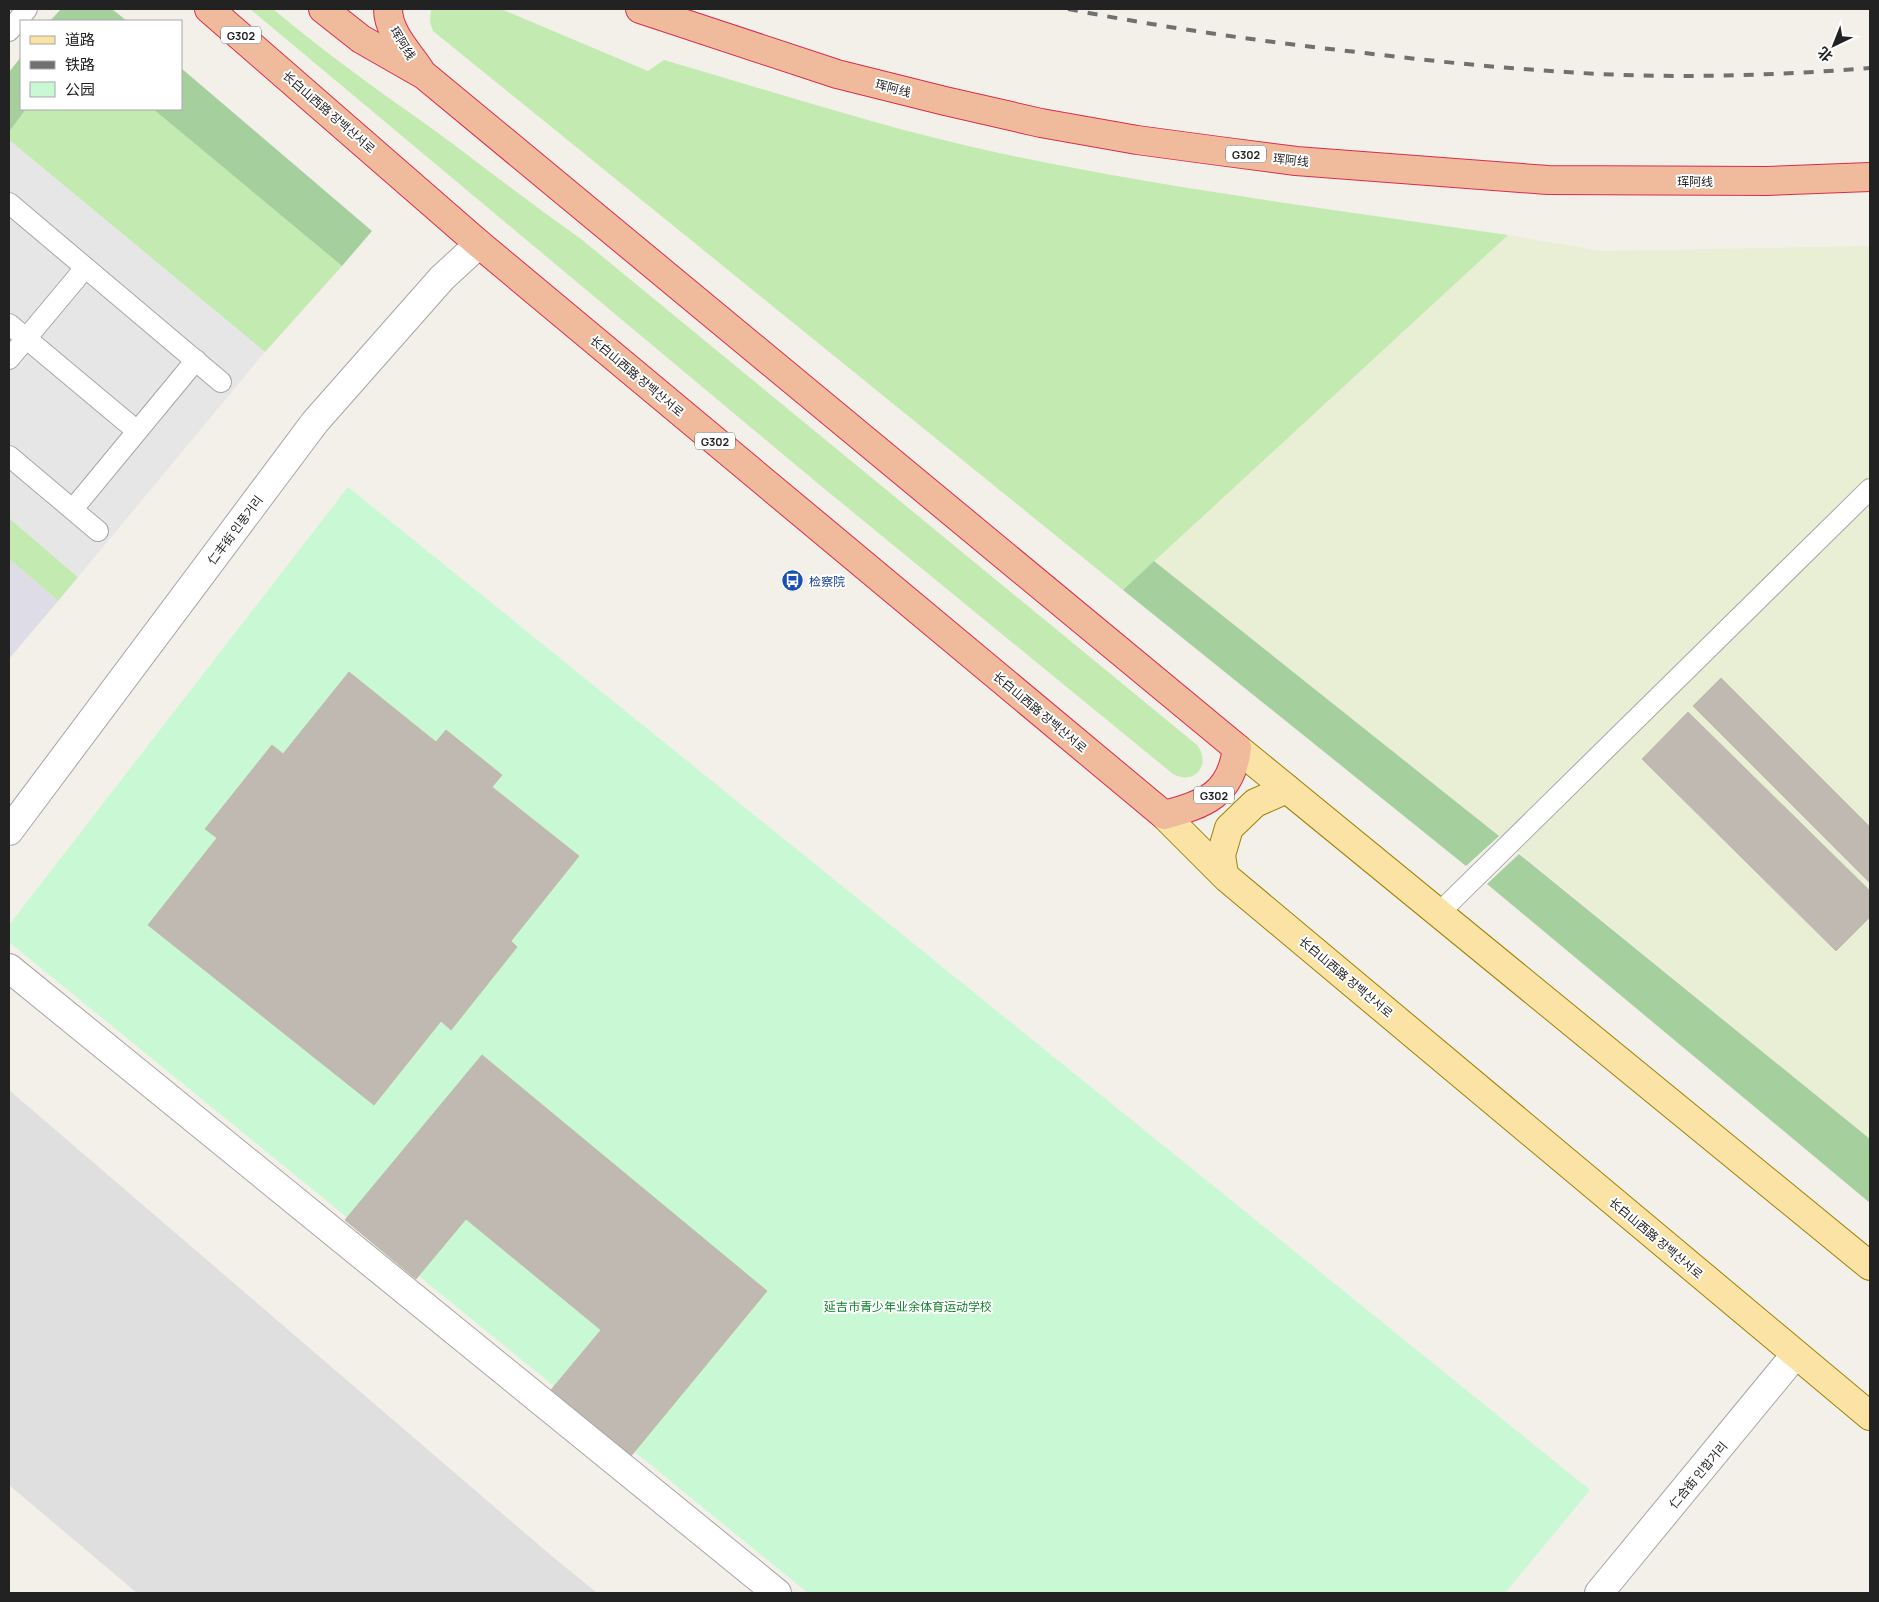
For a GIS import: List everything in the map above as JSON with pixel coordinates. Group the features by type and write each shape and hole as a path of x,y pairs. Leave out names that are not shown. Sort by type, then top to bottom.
{"highway":[{"name":"长白山西路 장백산서로","path":"209,9 479,244 1164,814"},
{"path":"323,9 361,39 424,75 1237,748"},
{"name":"珲阿线","path":"388,9 388,15 395,34 424,75"},
{"name":"珲阿线","path":"640,9 837,74 945,102 1051,125 1137,140 1296,161 1548,180 1768,181 1870,177"},
{"name":"G302","path":"1164,814 1191,808 1209,798 1224,786 1232,774 1237,748"}],"main road":[{"path":"1237,748 1870,1266"},
{"path":"1224,874 1220,855 1229,828 1255,803 1287,789"},
{"name":"长白山西路 장백산서로","path":"1164,814 1224,874 1870,1416"}],"street":[{"name":"仁丰街 인풍거리","path":"9,831 315,422 442,278 479,244"},
{"path":"9,968 777,1593"},
{"name":"仁合街 인합거리","path":"1599,1593 1796,1355"}],"lane":[{"path":"9,31 28,9"},
{"path":"9,203 222,382"},
{"path":"9,359 17,339 85,268"},
{"path":"9,324 17,339 137,431"},
{"path":"73,509 196,360"},
{"path":"9,456 98,531"},
{"path":"1440,913 1870,489"}],"shaded area":[{"path":"9,140 265,352 78,577 9,518"},
{"path":"9,559 58,601 9,659"},
{"path":"9,1090 597,1593 137,1593 9,1485"}],"green space":[{"path":"61,9 112,9 126,20 51,20"},
{"path":"250,9 273,9 352,71 581,239 1197,745 1203,759 1199,771 1188,777 1173,774 821,486"},
{"path":"431,9 501,9 648,71 664,60 915,133 999,153 1189,188 1508,235 1123,590 433,31 430,22"},
{"path":"20,58 20,110 25,110 9,132 9,72"},
{"path":"182,69 372,231 342,266 154,110 182,110"},
{"path":"25,110 154,110 342,266 265,352 9,140 9,132"},
{"path":"1508,235 1602,251 1870,246 1870,1139 1499,836 1154,561"},
{"name":"延吉市青少年业余体育运动学校","path":"348,487 1590,1490 1505,1593 808,1593 9,942 9,925"},
{"path":"9,518 78,577 58,601 9,559"},
{"path":"1154,561 1499,836 1466,866 1123,590"},
{"path":"1519,854 1870,1139 1870,1203 1487,884"}],"building":[{"path":"349,672 436,742 446,730 502,775 492,787 579,856 511,941 517,947 451,1030 441,1021 374,1105 148,925 217,838 205,829 272,745 283,754"},
{"path":"1721,678 1870,827 1870,883 1693,706"},
{"path":"1688,712 1870,891 1870,917 1836,951 1642,759"},
{"path":"482,1055 767,1291 631,1456 551,1390 601,1330 466,1219 416,1279 345,1220"}],"railway":[{"path":"1068,9 1216,34 1290,44 1541,70 1680,76 1756,75 1870,68"}],"place":[{"name":"检察院","path":"793,581"}]}
